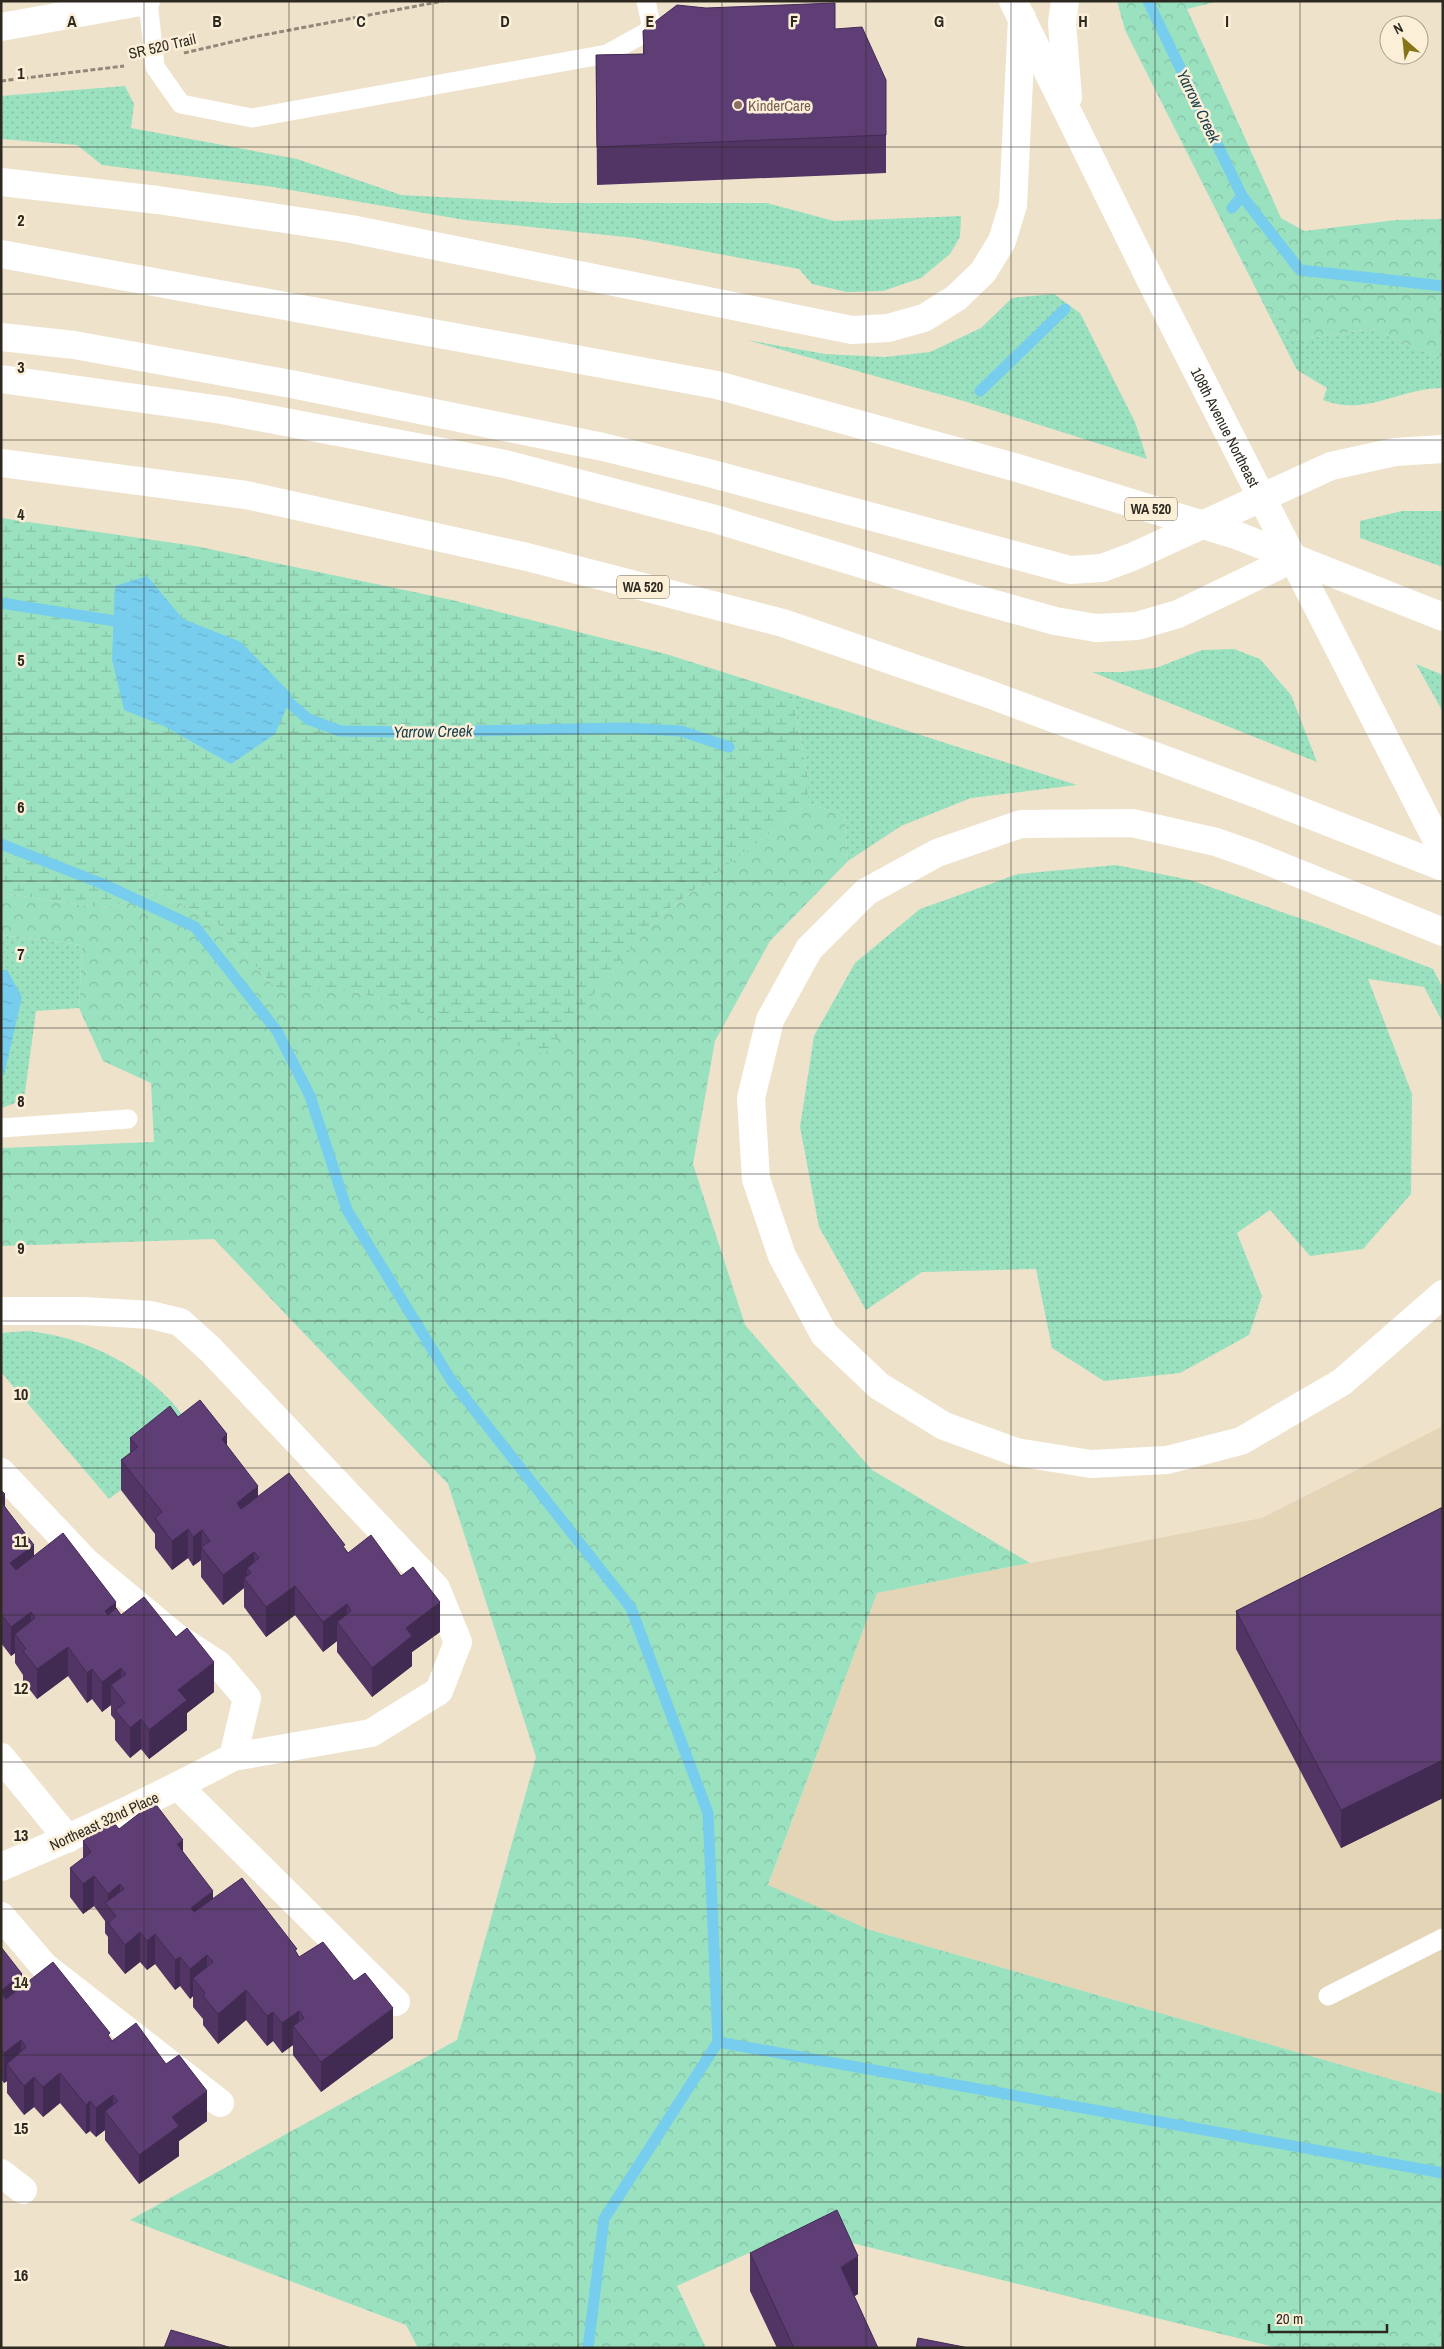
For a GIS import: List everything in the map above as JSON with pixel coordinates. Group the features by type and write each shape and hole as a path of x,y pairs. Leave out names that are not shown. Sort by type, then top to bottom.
{"main road":[{"path":"1,27 147,1"},
{"path":"1065,1 1062,30 1069,116"},
{"path":"1,182 158,200 350,229 852,330 888,328 924,318 956,298 983,272 1002,241 1013,205 1018,10"},
{"name":"108th Avenue Northeast","path":"1018,10 1260,498 1443,852"},
{"name":"WA 520","path":"1,254 717,385 1014,466 1236,535 1443,617"},
{"path":"1,337 74,345 282,382 603,447 710,473 1070,570 1102,568 1132,557 1260,498 1342,463 1395,452 1443,449"},
{"path":"1,379 222,410 505,464 719,520 974,599 1054,621 1096,628 1137,626 1178,614 1292,559"},
{"name":"WA 520","path":"1,463 246,495 527,557 783,623 986,693 1262,796 1443,867"},
{"path":"1443,932 1253,854 1216,842 1132,823 1021,824 937,853 866,892 809,949 770,1020 751,1098 756,1179 782,1256 824,1334 879,1386 944,1426 1016,1452 1091,1464 1168,1460 1241,1441 1342,1382 1443,1294"},
{"name":"Northeast 32nd Place","path":"1,1311 83,1311 151,1315 180,1322 211,1350 436,1588 458,1642 439,1691 371,1733 233,1757 68,1839 1,1867"},
{"path":"1,1472 86,1562 176,1637 219,1665 247,1698 233,1757"},
{"path":"1,1757 68,1839"},
{"path":"178,1786 396,2002"},
{"path":"1,1916 44,1966 220,2103"},
{"path":"1,2173 23,2190"}],"lane":[{"path":"147,1 155,67 181,104 252,118 607,54 652,29 646,1"},
{"path":"1,1128 128,1120"},
{"path":"1328,1996 1443,1938"}],"path":[{"name":"SR 520 Trail","path":"1,81 107,70 253,37 443,1"}],"shaded area":[{"path":"1443,1426 1443,2094 870,1930 768,1886 877,1593 1262,1518"}],"green space":[{"path":"1117,1 1219,1 1187,9 1281,218 1304,231 1397,220 1443,219 1443,357 1437,357 1373,329 1294,340 1258,293 1125,30"},
{"path":"125,86 134,104 131,128 297,159 401,195 552,203 767,203 834,221 961,216 960,237 950,254 921,278 883,291 847,292 812,284 799,269 634,238 465,220 273,187 102,165 77,145 1,139 1,96"},
{"path":"1258,293 1294,340 1373,329 1437,357 1443,357 1443,388 1412,392 1368,404 1338,404 1323,400 1327,388 1297,370"},
{"path":"1054,294 1080,313 1135,422 1147,459 967,402 747,340 825,354 885,357 930,352 981,328 1012,298"},
{"path":"1402,511 1443,511 1443,567 1360,538 1360,521"},
{"path":"1,518 195,546 452,600 666,654 792,694 808,777 808,804 658,917 544,1054 355,991 278,991 218,924 162,893 103,908 1,893"},
{"path":"1234,649 1260,659 1291,695 1317,762 1092,672 1122,672 1156,668 1202,650"},
{"path":"1416,664 1443,675 1443,712"},
{"path":"792,694 1077,785 971,798 901,826 848,861 844,814 808,804 808,777"},
{"path":"808,804 844,814 848,861 770,941 715,1041 693,1164 745,1325 872,1470 1030,1563 877,1593 768,1885 870,1930 1443,2094 1443,2348 1278,2348 799,2230 677,2286 706,2348 418,2348 406,2325 130,2220 457,2040 536,1757 448,1484 214,1239 1,1246 1,1148 154,1142 151,1083 103,1061 79,1008 82,945 1,935 1,893 103,908 162,893 218,924 278,991 355,991 544,1053 658,917"},
{"path":"1116,865 1190,880 1322,926 1433,969 1443,988 1443,1023 1424,987 1368,979 1412,1094 1411,1194 1363,1249 1310,1256 1270,1210 1237,1233 1262,1296 1249,1335 1180,1373 1104,1381 1052,1348 1036,1269 922,1272 866,1310 819,1227 800,1127 814,1036 855,963 920,909 1018,874"},
{"path":"1,935 82,945 79,1008 36,1011 24,1100 1,1108"},
{"path":"28,1331 72,1340 115,1358 153,1384 184,1417 138,1477 109,1499 1,1372 1,1333"}],"water":[{"path":"147,576 183,619 241,642 292,695 275,734 231,764 164,726 124,710 112,659 115,586"},
{"path":"1,970 7,970 22,997 4,1075 1,1076"}],"building":[{"name":"KinderCare","path":"835,3 835,29 862,27 886,80 886,135 597,147 596,55 644,54 643,31 677,5 706,8"},
{"path":"200,1400 227,1434 222,1439 258,1486 237,1503 241,1509 289,1473 345,1545 343,1546 348,1553 371,1535 401,1576 413,1567 440,1602 406,1628 412,1636 372,1668 337,1622 351,1611 347,1604 323,1622 295,1586 266,1607 244,1578 251,1573 247,1568 259,1558 254,1552 223,1575 201,1547 210,1541 202,1530 193,1537 188,1529 172,1541 155,1518 162,1512 121,1460 138,1447 130,1438 170,1406 178,1417"},
{"path":"1,1502 34,1545 10,1563 16,1570 63,1533 116,1602 105,1611 108,1615 116,1608 121,1615 144,1597 176,1637 187,1628 214,1662 178,1690 187,1700 149,1730 141,1719 130,1728 115,1710 125,1703 111,1685 126,1674 121,1668 102,1682 92,1669 87,1673 68,1647 37,1669 23,1651 26,1649 15,1634 35,1618 31,1612 11,1627 1,1614"},
{"path":"1443,1507 1443,1760 1341,1810 1236,1611"},
{"path":"154,1802 183,1840 177,1844 213,1891 191,1908 194,1912 242,1878 297,1949 295,1950 299,1957 323,1942 354,1981 365,1973 393,2008 321,2062 293,2026 304,2018 299,2011 282,2023 273,2012 267,2016 246,1990 218,2014 203,1996 205,1993 193,1978 213,1962 207,1955 190,1969 180,1957 175,1960 155,1934 147,1941 140,1932 125,1945 108,1923 116,1916 105,1903 124,1889 120,1884 108,1894 94,1876 83,1884 70,1868 91,1852 83,1841 111,1819 119,1829"},
{"path":"1,1947 22,1974 1,1991"},
{"path":"53,1962 110,2033 108,2035 112,2041 136,2023 166,2064 179,2055 207,2091 172,2117 179,2126 139,2155 105,2111 118,2101 113,2095 96,2108 90,2101 86,2105 60,2073 43,2087 34,2077 24,2086 7,2064 26,2047 21,2040 4,2053 1,2049 1,1993 6,1999"},
{"path":"837,2210 858,2256 841,2267 878,2348 794,2348 750,2253"},
{"path":"171,2330 232,2348 164,2348"},
{"path":"918,2338 969,2348 916,2348"}],"waterway":[{"name":"Yarrow Creek","path":"1148,1 1242,196 1232,208"},
{"path":"1242,196 1300,270 1443,286"},
{"name":"Yarrow Creek","path":"980,391 1065,309"},
{"path":"1,603 128,623"},
{"name":"Yarrow Creek","path":"277,692 308,719 340,731 412,732 624,728 681,731 729,747"},
{"path":"1,844 103,884 195,927 277,1031 310,1096 347,1210 451,1380 631,1608 708,1813 718,2042 1443,2173"},
{"path":"588,2348 604,2219 718,2042"}],"place":[{"name":"KinderCare","path":"738,105"}]}
